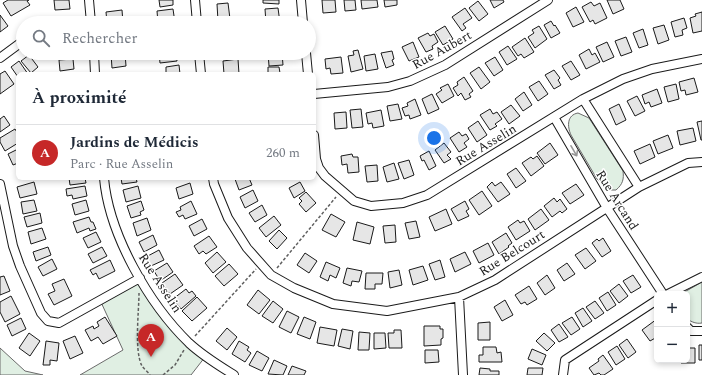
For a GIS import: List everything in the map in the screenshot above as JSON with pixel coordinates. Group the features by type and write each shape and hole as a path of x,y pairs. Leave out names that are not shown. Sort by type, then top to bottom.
{"street":[{"path":"89,0 90,16"},
{"path":"195,0 196,16"},
{"path":"301,0 302,16"},
{"name":"Rue Aubert","path":"316,94 388,87 410,81 445,64 548,0"},
{"path":"0,58 16,46"},
{"name":"Rue Asselin","path":"316,159 324,176 354,201 371,206 403,203 427,195 583,99 623,79 652,69 702,59"},
{"path":"94,60 95,72"},
{"path":"200,60 201,72"},
{"path":"307,60 308,72"},
{"name":"Rue Arcand","path":"583,99 639,187"},
{"name":"Rue Arcand","path":"554,117 607,208 661,291"},
{"name":"Rue Belcourt","path":"213,180 228,218 247,248 271,275 294,288 333,304 386,311 459,297 495,280 639,187 688,163 702,162"},
{"name":"Rue Asselin","path":"104,180 105,191 119,239 140,278 163,313 189,343 205,357 234,375"},
{"path":"0,184 13,246 20,266 41,313 48,321 59,323 140,278"},
{"path":"674,291 702,277"},
{"path":"459,297 463,375"},
{"path":"563,375 565,360 654,302"},
{"path":"690,330 702,331"}],"path":[{"path":"271,275 341,191"},
{"path":"163,375 175,365 189,343 261,264"},
{"path":"139,293 139,353 142,365 150,375"}],"green space":[{"path":"578,113 589,118 623,171 622,181 616,190 611,190 597,179 571,135 569,121 574,114"},
{"path":"140,278 163,313 205,357 191,375 80,375 123,350 100,300"},
{"path":"702,282 702,323 690,321 690,291 686,291"},
{"path":"0,348 25,371 43,375 0,375"}],"building":[{"path":"8,0 29,0 27,1 30,5 11,16 3,3"},
{"path":"54,0 69,0 70,9 55,10"},
{"path":"159,0 173,0 173,5 160,7"},
{"path":"263,0 279,0 279,4 263,3"},
{"path":"322,0 335,0 336,12 323,13"},
{"path":"344,0 355,0 356,10 345,11"},
{"path":"361,0 377,0 378,7 362,9"},
{"path":"384,0 397,0 397,5 385,7"},
{"path":"490,0 503,0 504,2 494,8"},
{"path":"607,0 620,0 624,9 613,14"},
{"path":"478,1 488,14 479,21 469,8"},
{"path":"591,2 594,6 600,3 607,18 595,24 593,20 590,22 582,7"},
{"path":"228,3 230,16 218,16 217,4"},
{"path":"576,7 584,22 573,27 566,13"},
{"path":"278,8 279,16 266,16 265,9"},
{"path":"465,8 472,18 463,24 466,28 462,31 452,17"},
{"path":"173,9 174,16 157,16 157,11"},
{"path":"122,10 122,16 106,16 106,12"},
{"path":"702,12 702,31 693,33 690,18 696,16 695,14"},
{"path":"0,15 8,26 0,32"},
{"path":"684,18 687,28 682,30 683,35 675,37 671,22"},
{"path":"551,21 560,33 551,38 544,25"},
{"path":"664,25 669,40 658,44 653,28"},
{"path":"445,26 453,39 443,45 435,32"},
{"path":"539,26 547,39 535,48 528,37 534,33 532,30"},
{"path":"643,29 648,45 639,48 633,33"},
{"path":"428,33 430,36 434,34 438,42 432,46 433,49 426,52 418,38"},
{"path":"626,37 632,52 621,56 615,41"},
{"path":"525,38 534,52 524,58 521,54 518,56 512,47"},
{"path":"413,42 419,57 409,61 402,47"},
{"path":"607,42 614,57 603,62 596,47"},
{"path":"508,46 517,59 507,65 499,52"},
{"path":"589,49 592,55 595,53 600,62 586,69 579,55"},
{"path":"358,50 363,69 351,72 348,56 354,55 353,51"},
{"path":"392,51 394,59 392,60 394,65 386,68 381,53"},
{"path":"375,54 378,69 366,71 364,56"},
{"path":"341,57 343,73 331,74 330,68 326,69 325,59"},
{"path":"495,57 503,70 494,76 485,63"},
{"path":"33,60 38,67 30,72 21,61"},
{"path":"59,60 73,60 74,69 60,71"},
{"path":"111,60 126,60 126,66 112,68"},
{"path":"160,60 177,60 177,61 160,63"},
{"path":"238,60 239,72 224,72 223,61"},
{"path":"269,60 283,60 283,65 269,66"},
{"path":"19,61 27,72 16,72 16,74 11,67"},
{"path":"571,61 580,75 571,80 562,66"},
{"path":"179,65 180,72 166,72 166,67"},
{"path":"268,67 279,67 280,72 268,72"},
{"path":"479,67 490,82 481,89 470,73"},
{"path":"554,70 560,78 558,80 561,85 554,89 545,75"},
{"path":"5,71 14,84 0,94 0,74"},
{"path":"464,77 473,91 469,94 471,97 465,100 461,93 458,96 453,88 458,85 457,82"},
{"path":"694,78 698,92 686,95 685,90 681,91 679,82"},
{"path":"539,81 548,94 538,101 529,87"},
{"path":"448,84 454,96 442,103 436,94 442,90 440,88"},
{"path":"676,84 679,99 668,102 664,87"},
{"path":"657,89 662,103 651,107 649,102 645,104 642,95"},
{"path":"524,92 532,105 523,111 515,99"},
{"path":"432,94 439,109 428,114 422,99"},
{"path":"637,96 645,111 635,116 627,101"},
{"path":"415,99 421,115 410,119 409,115 405,116 402,108 408,106 407,103"},
{"path":"398,104 402,119 390,121 387,106"},
{"path":"619,104 626,120 616,125 609,109"},
{"path":"511,105 520,116 509,124 501,112"},
{"path":"361,109 363,127 352,128 350,110"},
{"path":"490,109 493,114 497,112 502,119 495,124 497,126 490,130 480,115"},
{"path":"381,110 384,126 373,128 372,123 368,124 366,113"},
{"path":"346,112 347,128 335,129 334,113"},
{"path":"4,116 10,125 0,132 0,119"},
{"path":"478,121 487,135 477,142 468,128"},
{"path":"702,121 702,140 701,140 697,122"},
{"path":"693,128 696,141 680,145 677,131"},
{"path":"15,129 16,131 16,144 5,151 0,142 0,138"},
{"path":"459,132 462,136 466,134 469,139 464,143 467,147 459,152 450,138"},
{"path":"668,135 673,148 658,154 653,141"},
{"path":"444,143 451,152 447,155 451,159 444,163 435,150"},
{"path":"550,143 558,155 545,164 537,153"},
{"path":"650,144 655,157 640,164 634,151"},
{"path":"16,150 16,164 13,165 8,154"},
{"path":"429,151 436,166 429,170 424,160 422,161 420,156"},
{"path":"352,154 353,157 358,157 359,172 348,173 347,164 342,165 341,156"},
{"path":"537,156 544,166 531,176 522,163 531,157 533,159"},
{"path":"409,160 414,175 404,179 398,163"},
{"path":"394,163 399,179 387,182 383,167"},
{"path":"377,165 378,181 367,182 365,166"},
{"path":"516,168 526,181 516,188 507,174"},
{"path":"69,180 85,180 86,183 70,185"},
{"path":"121,180 136,180 137,182 122,184"},
{"path":"235,180 250,180 252,185 239,190"},
{"path":"34,182 37,194 20,198 17,187"},
{"path":"300,182 305,191 294,198 289,188"},
{"path":"492,182 495,186 501,182 510,194 498,202 487,187"},
{"path":"190,183 193,194 179,199 176,188"},
{"path":"576,184 584,195 570,204 562,193"},
{"path":"85,186 87,196 73,199 72,195 67,196 66,189"},
{"path":"138,186 141,198 126,202 123,190"},
{"path":"253,190 258,201 245,208 240,197"},
{"path":"482,191 492,206 479,215 469,200"},
{"path":"306,192 316,203 306,212 299,204 302,201 299,198"},
{"path":"554,198 557,202 560,199 567,209 562,213 560,211 552,217 544,206"},
{"path":"34,200 37,211 23,214 21,202"},
{"path":"86,200 89,211 75,215 72,204"},
{"path":"141,201 144,210 140,212 141,215 131,218 127,206"},
{"path":"191,201 197,214 185,219 183,215 179,217 176,212 181,210 180,207"},
{"path":"465,201 469,209 466,211 469,216 458,221 451,209"},
{"path":"262,205 267,215 255,222 249,213"},
{"path":"446,209 452,224 435,231 429,217"},
{"path":"541,209 549,220 535,230 528,219"},
{"path":"40,213 42,223 27,227 24,217"},
{"path":"331,214 345,222 336,237 322,230"},
{"path":"274,216 281,225 266,237 259,228"},
{"path":"89,217 96,229 90,231 89,228 77,233 73,222"},
{"path":"147,218 151,230 137,236 133,223"},
{"path":"202,219 207,229 194,236 189,226"},
{"path":"518,220 520,223 524,221 530,231 516,240 508,227"},
{"path":"416,221 420,237 409,239 405,223"},
{"path":"357,222 374,227 370,244 353,240"},
{"path":"395,225 396,242 385,243 383,226"},
{"path":"42,228 46,239 31,244 28,232"},
{"path":"279,230 287,238 277,249 269,241"},
{"path":"96,232 101,242 88,248 83,238"},
{"path":"506,233 512,243 499,254 492,242"},
{"path":"153,235 157,245 144,252 139,242"},
{"path":"209,236 217,247 206,254 203,251 199,254 194,246"},
{"path":"603,238 611,251 602,257 592,243 597,239 599,241"},
{"path":"488,243 494,255 479,263 473,251"},
{"path":"48,247 51,255 36,261 33,252"},
{"path":"102,247 107,256 93,263 88,254"},
{"path":"586,248 596,261 585,269 575,255"},
{"path":"159,250 164,260 151,266 146,257"},
{"path":"217,252 226,262 213,273 205,263"},
{"path":"465,252 471,264 455,272 450,259"},
{"path":"305,253 317,261 309,273 297,265"},
{"path":"52,259 57,269 43,276 38,267"},
{"path":"110,260 115,271 99,279 96,273 93,275 90,270"},
{"path":"440,260 445,277 435,280 429,264"},
{"path":"326,262 340,268 336,278 330,275 328,281 320,277"},
{"path":"167,263 173,272 160,281 154,271"},
{"path":"567,263 575,274 564,281 557,270"},
{"path":"229,264 238,274 224,286 215,276"},
{"path":"423,266 428,280 413,285 409,270"},
{"path":"347,268 362,271 359,282 352,281 351,286 343,283"},
{"path":"399,270 402,285 390,288 388,272"},
{"path":"366,273 383,273 382,284 375,284 375,289 365,289"},
{"path":"175,274 183,285 170,294 162,283"},
{"path":"547,275 555,288 545,295 537,283"},
{"path":"633,275 641,287 631,293 623,281"},
{"path":"4,276 10,291 0,295 0,277"},
{"path":"64,279 72,296 54,305 48,294 55,291 52,284"},
{"path":"619,284 628,296 619,303 610,291"},
{"path":"529,286 537,299 527,305 525,302 521,304 515,295"},
{"path":"186,289 189,293 192,291 196,296 181,309 173,299"},
{"path":"258,290 270,300 259,314 247,305"},
{"path":"608,292 616,305 607,311 599,298"},
{"path":"11,296 20,314 5,322 0,312 0,302"},
{"path":"197,297 207,308 192,321 182,311"},
{"path":"505,300 513,315 502,321 494,307"},
{"path":"273,301 283,309 273,323 262,316"},
{"path":"595,301 604,313 595,319 586,307"},
{"path":"583,308 592,321 583,327 575,313"},
{"path":"287,311 299,317 291,333 279,327"},
{"path":"105,317 117,336 103,344 98,337 91,341 85,330 93,326 94,329 99,326 97,322"},
{"path":"304,317 316,322 310,339 297,334"},
{"path":"572,317 580,329 571,335 562,323"},
{"path":"21,318 26,329 12,336 7,325"},
{"path":"654,321 654,339 650,341 642,330"},
{"path":"490,322 490,340 478,340 478,323"},
{"path":"559,324 568,337 559,342 551,330"},
{"path":"424,326 440,326 440,329 443,329 441,345 424,346"},
{"path":"320,327 337,330 334,346 317,343"},
{"path":"227,328 237,337 227,350 216,341"},
{"path":"342,329 353,331 350,349 338,346"},
{"path":"394,330 401,330 402,348 389,348 388,333 394,333"},
{"path":"359,332 370,333 369,350 358,350"},
{"path":"29,333 40,341 30,356 19,348"},
{"path":"374,333 385,333 386,348 374,349"},
{"path":"544,333 555,343 547,351 536,341"},
{"path":"75,336 83,353 70,359 63,341"},
{"path":"627,339 636,352 628,358 619,345"},
{"path":"46,341 59,343 57,361 50,360 50,365 43,365"},
{"path":"239,341 249,347 247,350 251,353 245,362 232,354"},
{"path":"699,345 702,345 702,360 699,360"},
{"path":"617,346 625,359 616,365 608,352"},
{"path":"483,347 496,347 497,353 501,352 502,362 479,362 479,355 483,355"},
{"path":"690,348 695,348 695,363 690,363"},
{"path":"532,349 546,355 542,365 528,359"},
{"path":"425,350 438,350 439,362 425,363"},
{"path":"257,351 269,358 262,371 249,365"},
{"path":"603,355 613,369 604,375 599,373 594,375 589,368 599,361 598,359"},
{"path":"274,360 287,366 283,375 268,374"},
{"path":"292,366 306,371 304,375 288,375"},
{"path":"480,368 490,369 490,371 499,371 499,375 479,375"},
{"path":"528,368 543,368 542,375 527,375"}],"place":[{"name":"Jardins de Médicis","path":"151,357"}]}
